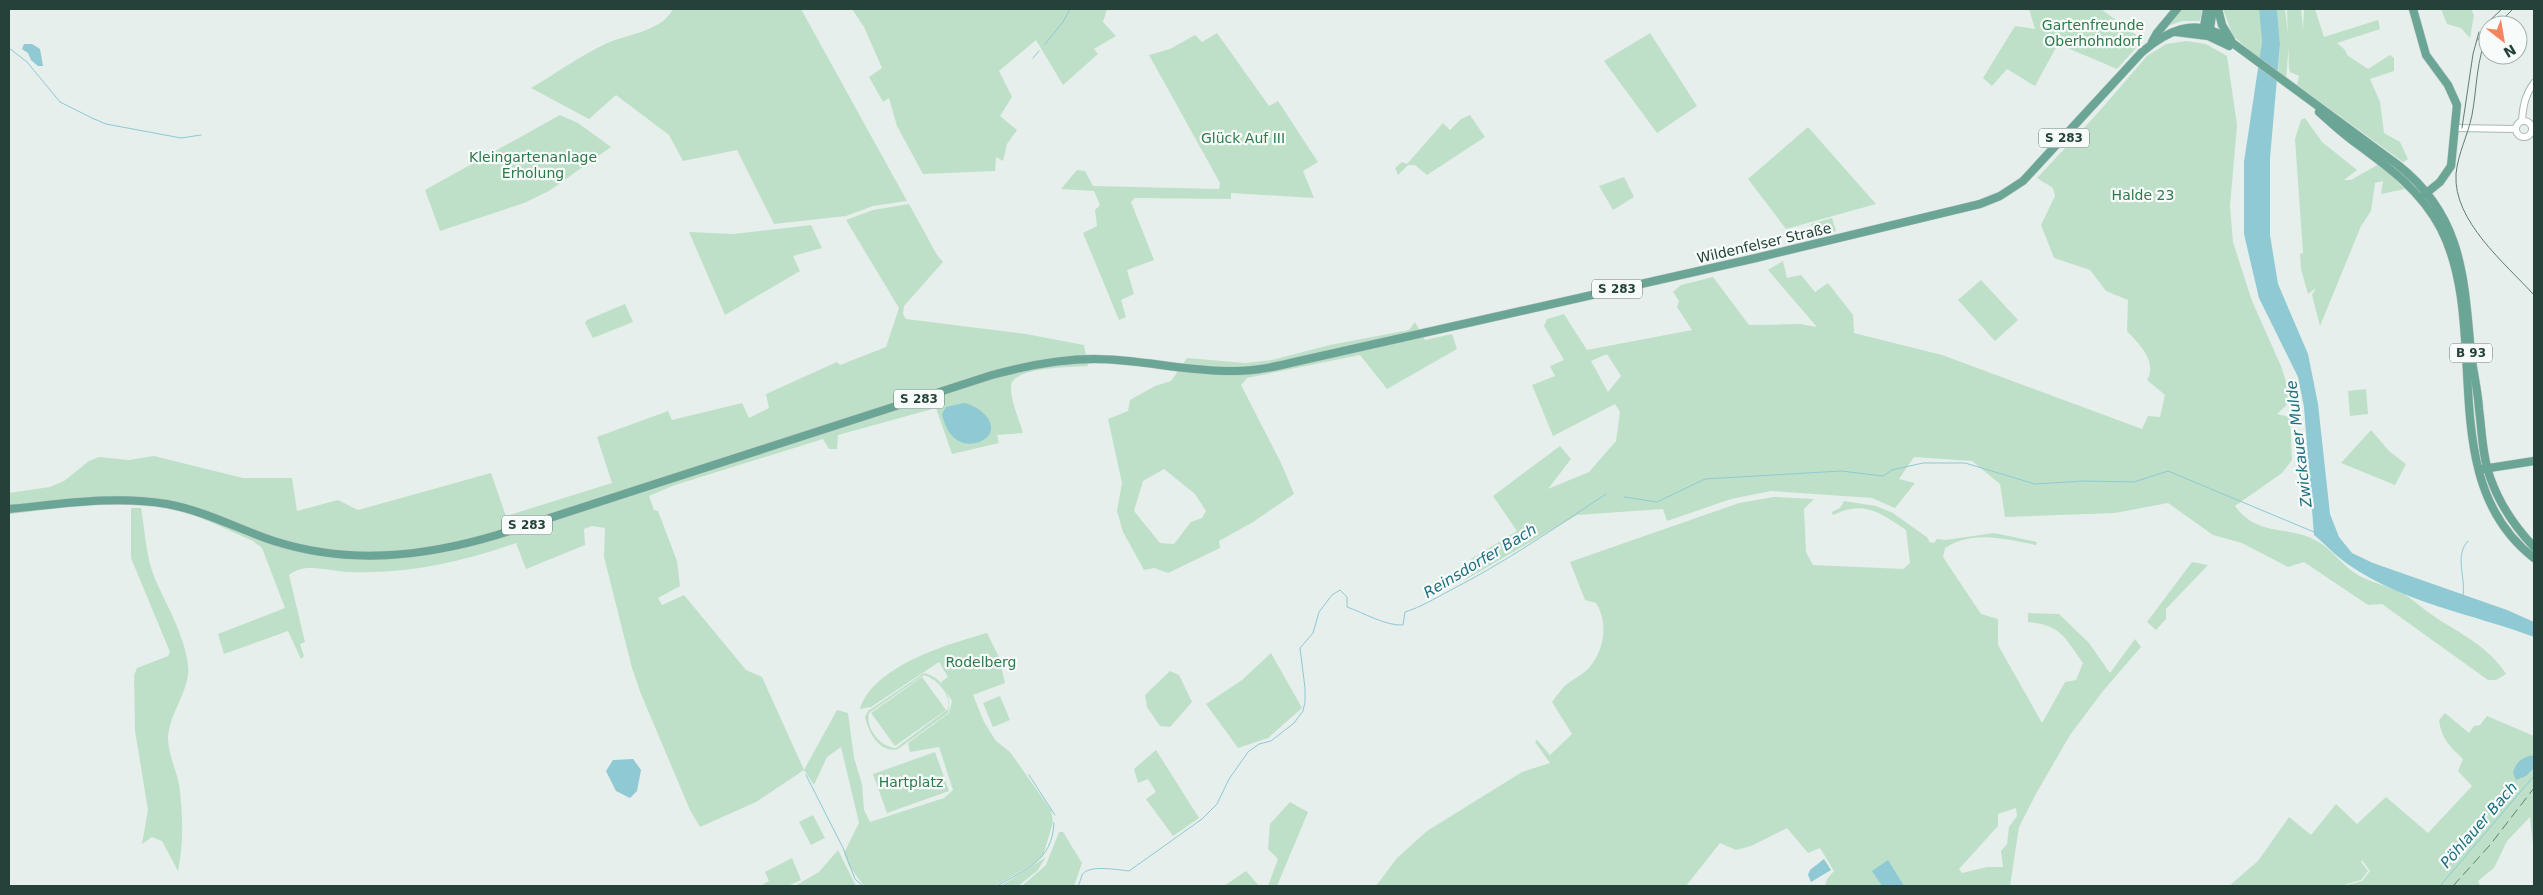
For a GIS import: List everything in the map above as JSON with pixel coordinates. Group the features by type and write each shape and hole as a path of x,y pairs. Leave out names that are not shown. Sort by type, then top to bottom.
{"main road":[{"name":"S 283","path":"2152,44 2156,33 2177,9"},
{"path":"2206,32 2207,9"},
{"path":"2206,32 2212,9"},
{"name":"B 93","path":"2218,9 2222,24 2232,42 2241,52"},
{"path":"2413,9 2426,55 2448,85 2457,105 2451,166 2448,173 2423,196"},
{"name":"Wildenfelser Straße","path":"9,509 108,500 150,501 197,511 273,540 314,551 366,557 408,555 437,551 491,537 958,386 1031,365 1092,359 1131,361 1190,369 1252,370 1299,361 1917,220 1987,202 2012,189 2036,168 2132,60 2152,44 2171,32 2206,32 2232,42"},
{"name":"B 93","path":"2206,32 2241,52 2403,168 2423,196 2441,230 2457,276 2468,396 2483,469 2507,511 2523,535 2534,547"},
{"path":"2437,184 2437,208"},
{"name":"B 93","path":"2423,196 2437,208 2453,238 2465,284 2486,494 2498,517 2517,543 2534,558"},
{"path":"2483,469 2534,461"}],"street":[{"path":"2516,129 2522,121 2523,104 2528,90 2534,83"},
{"path":"2455,128 2516,129 2522,136 2530,134 2531,125 2522,121"}],"green space":[{"path":"673,9 801,9 907,201 873,206 846,216 774,224 737,150 683,161 669,135 616,95 589,119 531,88 605,44 652,28 668,17"},
{"path":"852,9 1107,9 1103,22 1116,36 1094,49 1098,54 1063,85 1036,40 999,71 1012,97 1000,116 1017,130 1007,144 1003,161 996,157 995,171 923,174 897,126 889,98 883,102 869,77 882,68 864,27"},
{"name":"Gartenfreunde Oberhohndorf","path":"2029,9 2101,9 2143,40 2117,69 2058,44 2035,86 2007,69 1992,86 1983,78 2015,26 2035,29"},
{"path":"2179,9 2202,9 2200,21 2182,21 2162,28"},
{"path":"2223,9 2259,9 2262,42 2260,59 2233,36"},
{"path":"2277,9 2285,9 2289,42 2286,79 2278,72 2280,44"},
{"path":"2287,9 2301,9 2303,30 2304,9 2315,9 2324,37 2378,20 2380,29 2337,43 2345,50 2347,55 2368,69 2390,55 2394,58 2394,71 2370,79 2380,102 2384,133 2400,142 2408,159 2403,162 2297,85 2299,76 2290,72 2289,68"},
{"path":"2441,9 2471,9 2474,15 2470,38 2461,28 2447,24"},
{"name":"Glück Auf III","path":"1217,33 1269,106 1278,101 1318,162 1303,171 1314,198 1231,193 1231,199 1135,198 1131,202 1154,260 1127,270 1134,294 1121,300 1126,317 1119,320 1083,233 1097,226 1095,210 1100,205 1094,191 1061,189 1077,170 1085,171 1093,186 1219,189 1220,183 1149,55 1170,49 1195,35 1202,42"},
{"path":"1650,33 1697,106 1657,133 1604,61"},
{"name":"Halde 23","path":"2186,41 2206,44 2227,56 2237,125 2230,206 2233,242 2252,301 2281,366 2292,400 2277,414 2290,417 2292,460 2282,473 2235,506 2244,516 2262,526 2292,532 2319,542 2358,575 2404,594 2483,649 2499,664 2506,674 2496,680 2488,680 2382,604 2368,605 2304,562 2288,567 2242,543 2213,535 2168,503 2115,513 2005,517 2000,484 1972,461 1914,457 1899,479 1915,483 1895,508 1872,498 1771,491 1731,499 1667,521 1663,509 1577,515 1465,580 1471,559 1517,531 1493,496 1560,446 1571,459 1548,489 1589,472 1616,441 1620,412 1615,404 1553,436 1532,385 1555,376 1550,366 1564,360 1544,326 1547,319 1564,314 1587,350 1692,330 1677,307 1679,301 1673,292 1681,285 1713,277 1749,325 1800,324 1817,327 1768,270 1783,261 1787,278 1801,275 1815,292 1828,283 1853,315 1854,333 1942,355 2142,429 2148,416 2160,417 2165,395 2147,380 2150,373 2149,360 2142,347 2127,331 2128,300 2106,291 2090,270 2054,258 2041,225 2055,196 2053,188 2037,178 2096,115 2147,56 2166,44","holes":["1607,354 1621,376 1608,392 1591,361"]},
{"name":"Kleingartenanlage Erholung","path":"560,115 578,123 611,147 549,191 524,203 440,231 425,190"},
{"path":"1470,115 1485,137 1427,175 1415,165 1408,165 1398,175 1395,168 1402,162 1407,164 1443,123 1450,130 1461,119"},
{"path":"2305,118 2322,142 2357,170 2344,180 2351,180 2379,164 2405,189 2381,194 2383,181 2375,183 2371,211 2361,226 2320,326 2312,295 2316,288 2308,294 2301,269 2300,254 2303,253 2295,139 2301,120"},
{"path":"1808,127 1876,204 1786,229 1748,179"},
{"path":"1624,177 1634,197 1613,210 1599,186"},
{"path":"909,204 937,255 943,262 904,306 903,314 906,319 1026,334 1084,345 1088,366 1043,369 1020,375 1013,380 1011,387 1012,399 1023,433 997,435 999,443 952,454 936,408 838,435 837,449 829,449 823,439 675,485 649,496 654,510 658,511 677,561 680,586 658,598 662,605 684,595 746,670 762,677 804,770 756,802 700,827 690,810 632,668 604,557 605,528 592,526 584,529 585,545 526,569 516,543 476,556 414,569 343,572 310,568 295,571 289,575 305,642 300,644 304,656 301,659 288,631 224,654 218,634 285,608 262,548 253,541 185,512 161,506 123,503 85,505 9,514 9,493 50,487 64,481 89,461 99,457 129,460 154,456 243,478 292,478 297,511 338,500 358,510 491,473 506,516 612,483 597,437 668,411 672,420 742,403 749,418 769,408 766,394 837,362 840,365 886,347 899,308 846,220 873,210"},
{"path":"1832,218 1836,231 1815,238 1811,224"},
{"path":"811,225 822,248 793,256 800,271 725,315 689,232 733,234"},
{"path":"1981,280 2018,320 1995,341 1958,300"},
{"path":"625,304 633,322 593,338 585,323 587,320"},
{"path":"1415,322 1425,340 1452,334 1457,349 1387,389 1360,355 1247,378 1241,385 1282,465 1294,494 1253,522 1219,541 1220,548 1168,573 1154,568 1144,570 1123,532 1117,511 1122,483 1108,419 1128,411 1130,400 1155,386 1171,381 1187,358 1245,363 1272,360 1330,345 1409,330","holes":["1164,469 1195,494 1206,511 1202,518 1191,522 1174,544 1160,543 1134,511 1143,481"]},
{"path":"2366,389 2368,414 2350,416 2348,391"},
{"path":"2371,430 2389,451 2406,464 2395,485 2341,463"},
{"path":"1774,497 1814,499 1804,509 1806,552 1813,565 1903,569 1910,563 1906,530 1879,513 1863,508 1854,508 1833,515 1832,512 1840,508 1844,501 1876,506 1893,513 1928,538 1929,542 1934,543 1937,539 1945,540 1994,533 2037,542 2036,545 1989,538 1967,539 1945,548 1943,557 1981,614 1998,619 1998,645 2042,723 2065,682 2076,680 2083,663 2062,634 2048,626 2028,622 2028,613 2059,614 2089,643 2110,673 2135,639 2141,647 2103,691 2070,735 2037,792 2019,827 2010,886 1825,886 1827,879 1834,871 1820,848 1808,853 1787,828 1751,846 1736,850 1720,843 1686,886 1376,886 1397,858 1427,831 1522,772 1550,763 1535,742 1537,740 1550,755 1572,734 1552,702 1565,686 1587,670 1594,661 1601,645 1603,628 1600,611 1596,603 1585,600 1570,562 1739,503","holes":["2016,808 2017,816 2009,827 2007,844 2001,851 2003,867 1987,867 1962,873 1959,869 1998,826 1998,814"]},
{"path":"131,508 141,508 152,571 177,626 188,664 188,675 184,691 171,723 168,740 179,784 181,806 182,839 178,871 162,841 152,837 142,844 148,810 135,731 134,675 137,668 168,656 170,652 131,558"},
{"path":"2192,562 2208,565 2166,609 2166,619 2156,630 2147,622"},
{"name":"Rodelberg","path":"987,633 999,657 1005,683 973,695 984,722 996,741 1010,752 1051,810 1053,822 1043,856 1035,863 995,886 864,886 849,866 844,853 859,823 841,747 827,757 814,785 804,770 837,710 848,713 854,758 862,784 864,810 870,822 944,798 953,790 939,747 910,752 908,743 949,713 952,701 941,682 948,677 939,662 871,707 860,709 868,694 880,681 896,669 914,659 953,643"},
{"path":"1271,653 1302,708 1268,738 1238,748 1206,704 1242,680"},
{"path":"1170,671 1179,675 1192,702 1170,727 1160,726 1147,707 1145,695"},
{"path":"924,673 936,678 941,683 945,688 949,700 949,706 948,713 898,749 892,750 880,745 872,735 865,717 868,711","holes":["924,675 929,677 946,693 949,704 948,709 896,748 885,745 872,731 869,725 869,713"]},
{"path":"922,677 946,710 895,746 871,713"},
{"path":"1000,696 1010,720 993,727 983,703"},
{"path":"2445,713 2469,733 2474,726 2480,725 2487,716 2534,736 2534,855 2530,817 2507,841 2494,868 2478,881 2480,886 2344,886 2362,881 2370,871 2362,860 2361,862 2368,871 2361,880 2341,886 2229,886 2258,861 2289,817 2311,835 2336,804 2357,824 2386,797 2428,833 2472,786 2458,771 2463,759 2450,746 2442,732 2439,720"},
{"path":"1156,750 1199,818 1173,836 1146,799 1156,792 1148,779 1138,783 1134,769"},
{"name":"Hartplatz","path":"935,752 949,791 887,813 873,774"},
{"path":"1290,802 1308,812 1277,886 1268,886 1278,859 1268,849 1270,824"},
{"path":"813,815 825,838 811,845 799,822"},
{"path":"1059,832 1063,832 1082,863 1074,886 1022,886 1046,865"},
{"path":"838,850 856,886 795,886 819,872"},
{"path":"1046,857 1037,871 1018,886 1000,886"},
{"path":"792,858 801,880 788,886 764,886 763,884 769,881 765,872"},
{"path":"1246,871 1259,886 1224,886"}],"water":[{"path":"2259,9 2277,9 2280,44 2270,158 2270,235 2278,284 2308,354 2318,404 2330,514 2339,537 2352,553 2373,563 2507,610 2534,622 2534,637 2439,607 2393,589 2349,565 2314,535 2304,407 2298,377 2259,298 2244,234 2244,162 2262,42"},
{"path":"24,44 32,44 40,49 43,66 38,66 31,60 28,53 22,49"},
{"path":"964,403 979,410 988,418 991,429 989,435 978,443 963,443 953,437 946,427 942,414 946,407"},
{"path":"2534,755 2534,768 2526,776 2516,780 2513,773 2516,765 2523,758"},
{"path":"633,759 641,770 637,791 630,798 616,791 606,771 613,760"},
{"path":"1824,859 1831,870 1811,882 1808,875 1810,870"},
{"path":"1888,860 1904,886 1882,886 1872,871"}],"waterway":[{"path":"1045,44 1063,22 1070,9"},
{"path":"9,48 27,62 60,102 92,118 106,124 181,138 201,135"},
{"path":"1033,58 1039,51"},
{"name":"Reinsdorfer Bach","path":"1624,497 1657,502 1705,479 1841,471 1883,476 1892,470 1923,463 1965,463 2035,484 2083,481 2134,482 2168,471 2314,532"},
{"name":"Reinsdorfer Bach","path":"1078,886 1082,875 1090,870 1129,871 1202,819 1217,804 1229,779 1248,752 1259,744 1271,741 1294,723 1303,711 1305,702 1300,648 1313,633 1319,612 1332,595 1340,590 1347,597 1347,607 1382,621 1403,625 1405,612 1427,603 1490,569 1606,494"},
{"path":"2463,595 2461,560 2464,547 2468,541"},
{"path":"806,775 843,848 855,879 863,886"},
{"path":"1029,775 1055,815"},
{"name":"Pöhlauer Bach","path":"2440,886 2534,776"},
{"path":"997,886 1036,862 1043,855 1052,836 1054,823"}],"tram line":[{"path":"2496,15 2502,9"},
{"path":"2507,15 2513,9"},
{"path":"2462,128 2473,54 2478,36"},
{"path":"2479,65 2472,115 2457,166 2457,191 2472,225 2483,240 2534,295"}],"railway":[{"path":"2453,886 2490,845 2534,788"}],"water label":[{"name":"Zwickauer Mulde","path":"2299,444"}]}
